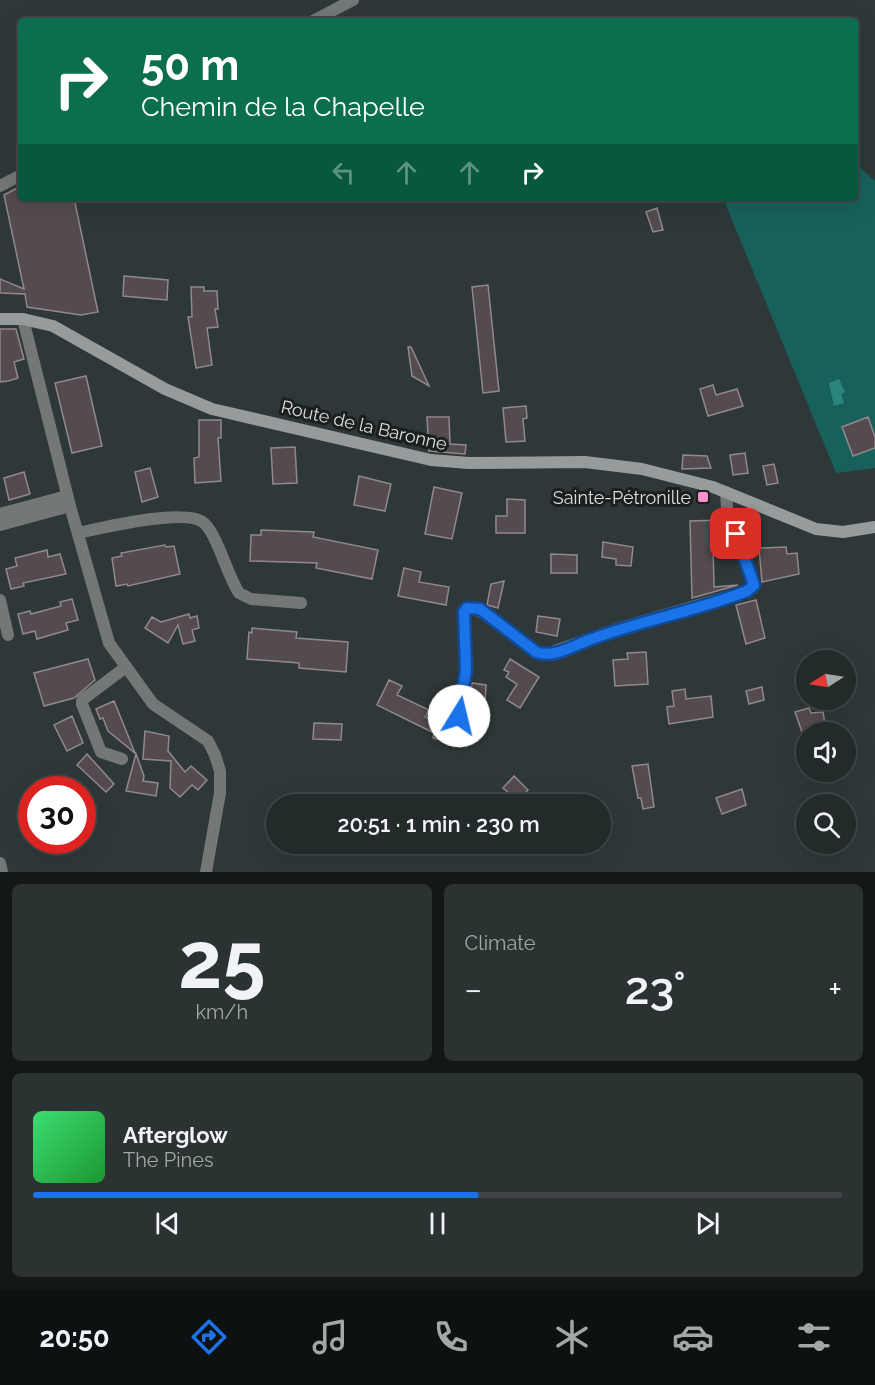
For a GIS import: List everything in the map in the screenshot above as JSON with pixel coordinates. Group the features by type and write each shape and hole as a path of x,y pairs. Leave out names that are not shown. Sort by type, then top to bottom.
{"main road":[{"name":"Route de la Baronne","path":"0,320 23,319 60,329 165,389 212,409 431,460 469,464 568,462 618,465 682,477 726,492 816,529 843,532 875,527"}],"street":[{"path":"319,18 353,0"},
{"path":"0,186 18,177"},
{"path":"23,319 68,501 109,644 153,704 208,741 215,755 220,771 220,793 206,872"},
{"path":"459,716 466,670 464,612 467,608 480,609 498,625 544,655 623,627 747,591 754,585 727,508 726,492"},
{"path":"0,514 68,501"},
{"path":"0,525 68,501"},
{"path":"78,533 157,519 192,517 206,524 235,588 245,598 302,603"},
{"path":"0,600 8,635"},
{"path":"122,759 101,752 82,700 126,667"},
{"path":"0,863 2,872"}],"shaded area":[{"path":"858,166 875,181 875,468 836,473 724,201 858,201"},
{"path":"839,379 845,392 841,394 844,403 834,406 829,383"}],"building":[{"path":"18,188 18,201 75,201 98,312 81,315 27,307 25,294 0,293 0,279 24,289 4,195"},
{"path":"657,208 663,230 653,232 646,212"},
{"path":"124,276 168,280 167,300 123,296"},
{"path":"488,285 499,391 483,393 472,287"},
{"path":"191,287 204,287 204,291 217,291 218,309 215,309 218,327 207,328 212,365 196,368 188,317 192,317"},
{"path":"0,329 16,329 24,359 14,362 18,378 0,382"},
{"path":"408,347 411,347 429,386 412,376"},
{"path":"86,376 102,446 72,453 55,383"},
{"path":"713,385 716,395 737,389 743,406 708,416 700,389"},
{"path":"526,406 527,418 523,419 525,441 506,442 503,408"},
{"path":"427,417 449,417 450,444 466,445 465,454 429,451"},
{"path":"868,417 875,437 875,448 853,456 842,427"},
{"path":"199,420 221,420 221,438 218,438 221,481 195,483 194,458 199,457"},
{"path":"295,447 297,483 273,484 271,448"},
{"path":"745,453 748,473 733,475 730,455"},
{"path":"683,455 707,456 711,468 682,469"},
{"path":"774,464 778,483 767,485 763,466"},
{"path":"150,468 158,497 142,502 135,472"},
{"path":"24,472 30,494 9,500 4,478"},
{"path":"359,476 391,484 385,511 354,505"},
{"path":"434,487 462,493 452,539 425,534"},
{"path":"507,499 525,500 525,533 496,533 496,516 507,516"},
{"path":"722,520 730,543 713,544 714,587 738,585 692,598 690,521"},
{"path":"261,530 314,532 313,537 378,550 372,579 316,568 317,563 250,561 251,535 261,535"},
{"path":"603,542 633,547 631,566 616,565 616,559 602,557"},
{"path":"165,545 166,547 174,546 180,574 128,586 127,584 116,586 112,558 122,556 121,553"},
{"path":"786,547 787,554 797,553 799,574 762,582 759,548"},
{"path":"47,550 48,557 60,554 66,574 23,583 24,586 11,589 6,569 17,566 15,558"},
{"path":"551,554 577,555 577,573 551,573"},
{"path":"404,568 421,572 419,582 449,587 446,605 398,596"},
{"path":"504,581 498,608 487,605 491,584"},
{"path":"72,599 78,620 66,623 68,630 37,639 35,631 23,634 18,614 30,611 31,614 61,606 60,602"},
{"path":"756,600 765,638 746,644 736,605"},
{"path":"189,614 190,618 197,616 199,628 192,630 195,641 183,644 178,625 168,643 145,628 152,617 161,622"},
{"path":"538,616 560,619 557,636 536,632"},
{"path":"252,628 297,632 296,638 348,642 346,672 299,668 299,663 247,659 249,632 252,633"},
{"path":"646,652 648,684 615,686 613,660 628,659 627,653"},
{"path":"88,659 95,680 74,698 44,706 34,673"},
{"path":"510,659 539,677 520,708 507,700 517,684 506,677 509,672 504,670"},
{"path":"389,680 402,686 397,695 429,710 425,717 465,729 460,746 433,738 434,733 377,705"},
{"path":"472,683 486,685 484,726 466,726"},
{"path":"762,687 764,700 749,704 746,691"},
{"path":"685,689 686,699 711,696 713,717 669,724 667,707 674,706 672,691"},
{"path":"114,701 135,753 108,731 103,718 100,719 96,709"},
{"path":"810,710 811,713 823,712 825,722 798,722 795,712"},
{"path":"72,716 83,743 67,751 54,725"},
{"path":"314,723 342,724 341,740 313,739"},
{"path":"145,731 169,736 168,751 185,772 191,766 207,780 198,790 192,785 180,797 170,788 171,761 143,759"},
{"path":"87,754 114,784 106,792 96,783 96,776 89,776 77,765"},
{"path":"136,754 144,776 143,781 158,783 156,796 126,791"},
{"path":"648,764 654,807 643,809 641,798 638,798 632,766"},
{"path":"514,776 528,790 524,794 510,794 503,788"},
{"path":"742,789 746,805 722,814 716,798"}],"place":[{"name":"Sainte-Pétronille","path":"703,497"}],"route":[{"path":"459,716 466,670 464,612 467,608 480,609 536,652 544,655 556,652 623,627 747,591 754,585 751,570 736,534"}]}
